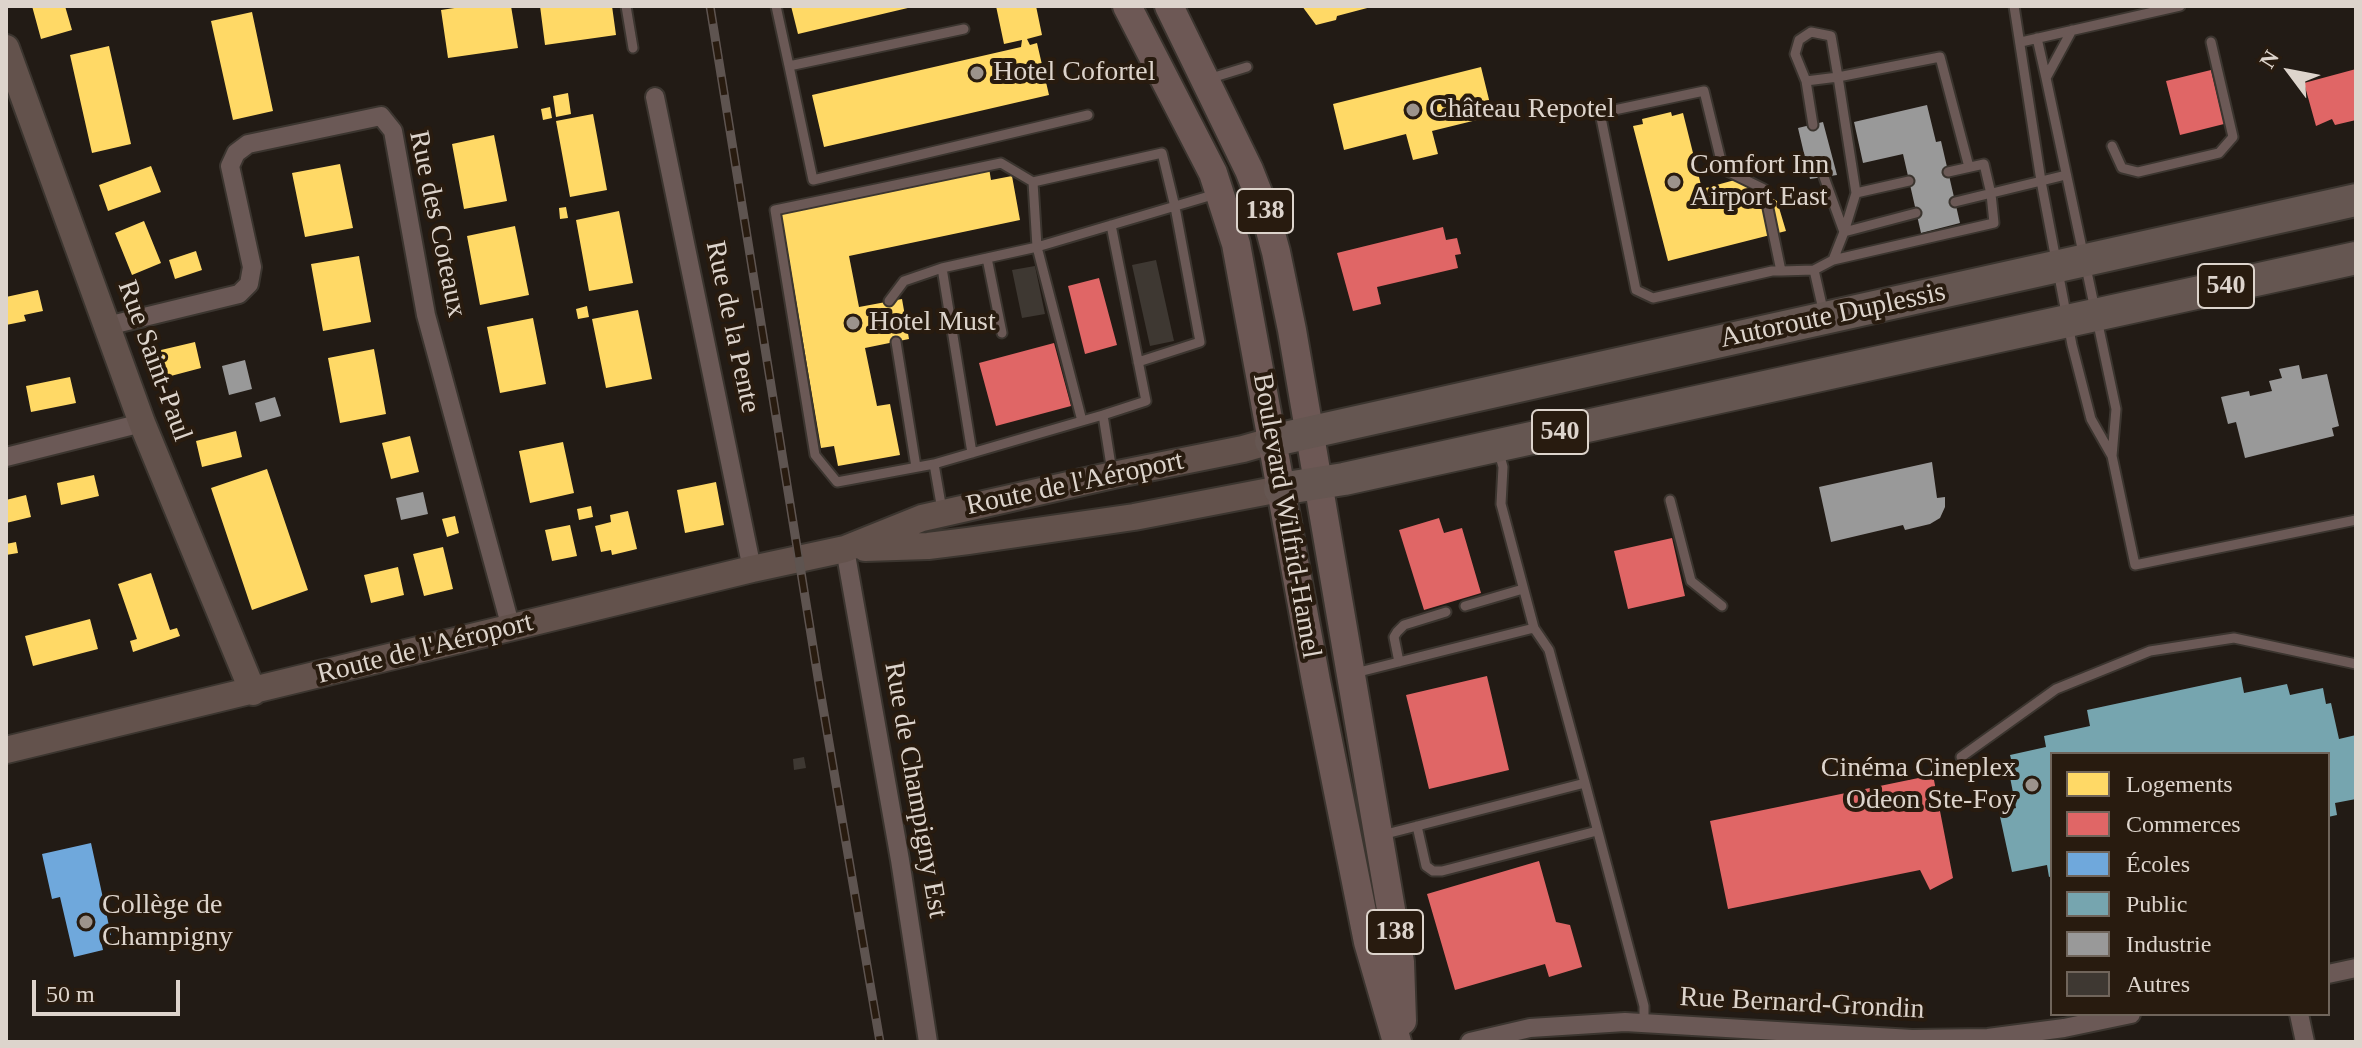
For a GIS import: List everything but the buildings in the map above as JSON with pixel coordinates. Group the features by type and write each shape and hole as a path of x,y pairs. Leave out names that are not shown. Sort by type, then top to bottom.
{"highway":[{"name":"Autoroute Duplessis","path":"1310,433 2356,200"},
{"name":"Autoroute Duplessis","path":"1318,483 2356,258"},
{"name":"Route de l'Aéroport","path":"1271,441 1310,433"},
{"name":"Route de l'Aéroport","path":"1280,489 1318,483"}],"main road":[{"name":"Boulevard Wilfrid-Hamel","path":"1127,6 1193,131 1221,193 1236,244 1316,681 1368,942 1400,1042"},
{"name":"Boulevard Wilfrid-Hamel","path":"1169,6 1249,170 1264,208 1280,267 1400,962 1400,1042"},
{"name":"Rue Saint-Paul","path":"6,48 142,423 253,692"},
{"name":"Route de l'Aéroport","path":"6,750 845,549 922,518 1271,441"},
{"name":"Route de l'Aéroport","path":"845,549 968,541 1134,517 1280,489"}],"street":[{"name":"Rue de la Pente","path":"655,97 752,569"},
{"name":"Rue des Coteaux","path":"107,326 239,294 249,284 252,267 230,166 236,153 248,144 381,116 393,131 426,315 511,628"},
{"path":"6,457 142,423"},
{"name":"Rue de Champigny Est","path":"845,549 900,860 928,1042"},
{"path":"2330,974 2356,968"},
{"name":"Rue Bernard-Grondin","path":"1470,1042 1530,1028 1644,1023 1684,1034 1963,1039 2028,1034 2121,1016"},
{"path":"2299,1016 2305,1042"}],"lane":[{"path":"626,6 633,48"},
{"path":"776,6 813,180 1088,115"},
{"path":"2014,6 2041,181 2071,263 2082,317 2116,409 2112,456 2135,565 2356,520"},
{"path":"2021,42 2180,6"},
{"path":"789,66 964,29"},
{"path":"2046,78 2072,30"},
{"path":"1813,125 1806,81 1795,54 1799,40 1811,32 1831,36 1856,193 1833,260"},
{"path":"2037,38 2066,175 2071,263 2082,317 2091,419 2112,456"},
{"path":"2112,146 2122,168 2138,172 2219,153 2233,137 2211,42"},
{"path":"1806,81 1940,57 1969,167"},
{"path":"1205,80 1247,67"},
{"path":"1781,271 1764,189 1723,169 1704,91 1600,113 1636,290 1653,298 1772,271 1781,271 1814,270 1833,260 1994,223 1984,164 1948,172"},
{"path":"1111,225 1138,362 1146,401 934,464 837,482 815,455 775,210 1001,163 1033,182 1162,153 1200,342 1138,362"},
{"path":"1955,202 2066,175"},
{"path":"1824,177 1844,232"},
{"path":"1856,193 1909,181"},
{"path":"1033,182 1037,247 1082,421"},
{"path":"889,301 904,281 942,268 1037,247 1221,193"},
{"path":"1844,232 1916,213"},
{"path":"987,258 1002,333"},
{"path":"942,268 972,453"},
{"path":"1814,270 1824,317"},
{"path":"896,342 916,467"},
{"path":"1103,415 1113,475"},
{"path":"1497,445 1503,467 1501,504 1534,628 1549,650 1644,1006 1644,1023"},
{"path":"934,464 943,513"},
{"path":"1670,500 1691,581 1722,606"},
{"path":"1465,606 1523,589"},
{"path":"1399,662 1394,637 1397,632 1404,625 1446,612"},
{"path":"1350,675 1534,628"},
{"path":"1961,757 2056,689 2150,651 2234,638 2356,664"},
{"path":"1379,836 1585,783"},
{"path":"1417,826 1426,866 1433,871 1597,831"}],"railway":[{"path":"710,6 880,1042"}],"place":[{"name":"Hotel Cofortel","path":"977,73"},
{"name":"Château Repotel","path":"1413,110"},
{"name":"Comfort Inn Airport East","path":"1674,182"},
{"name":"Hotel Must","path":"853,323"},
{"name":"Cinéma Cineplex Odeon Ste-Foy","path":"2032,785"},
{"name":"Collège de Champigny","path":"86,922"}]}
